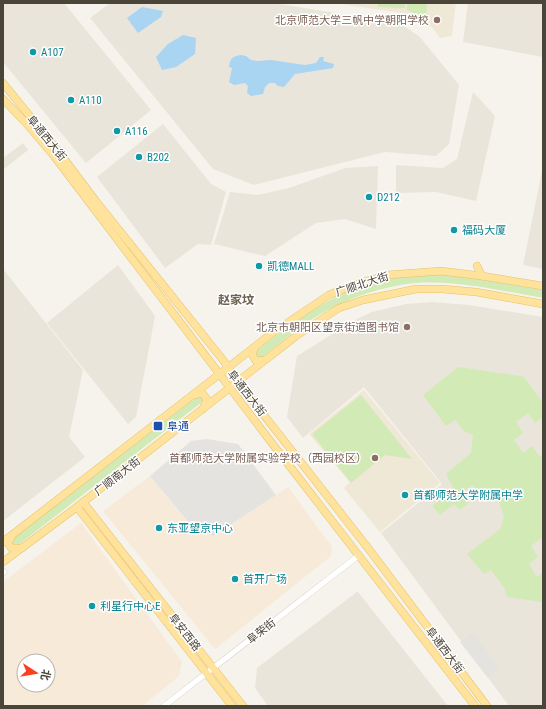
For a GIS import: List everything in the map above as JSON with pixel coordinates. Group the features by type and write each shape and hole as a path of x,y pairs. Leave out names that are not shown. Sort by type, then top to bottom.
{"main road":[{"name":"阜通西大街","path":"3,83 59,152 368,548 487,706"},
{"name":"阜通西大街","path":"3,100 26,123 54,156 358,556 476,706"},
{"path":"477,266 482,276"},
{"path":"386,267 387,275"},
{"name":"广顺北大街","path":"220,374 275,331 329,295 387,275 441,271 543,286"},
{"name":"广顺北大街","path":"230,388 296,336 339,308 363,300 386,297 416,289 442,289 476,292 543,304"},
{"path":"255,347 252,354 256,361 265,360"},
{"name":"广顺南大街","path":"3,542 220,374"},
{"name":"广顺南大街","path":"3,562 77,507 230,388"},
{"path":"193,396 202,393 207,399 203,409"},
{"name":"阜安西路","path":"83,502 243,706"},
{"name":"阜安西路","path":"77,507 232,706"},
{"path":"12,534 8,543 11,548 22,548"}],"street":[{"name":"阜荣街","path":"164,706 358,556"}],"shaded area":[{"path":"3,3 64,3 151,110 86,163 3,62"},
{"path":"110,3 274,3 401,24 420,37 459,85 449,144 436,156 385,152 254,185 213,169 90,18"},
{"name":"北京师范大学三帆中学朝阳学校","path":"334,3 456,3 452,36 440,38 432,27 409,14"},
{"path":"468,3 543,3 543,57 463,42"},
{"path":"473,92 495,116 476,201 436,192 396,193 396,165 443,168 457,159"},
{"path":"163,124 211,184 226,192 211,245 198,244 165,268 97,177"},
{"path":"23,143 28,150 3,170 3,158"},
{"path":"378,166 376,229 345,219 316,223 265,256 214,244 230,192 258,195 289,188 345,168"},
{"path":"543,166 543,269 523,265"},
{"path":"118,265 155,316 136,417 128,424 47,323"},
{"path":"3,269 83,370 69,437 85,457 3,521"},
{"path":"432,302 469,305 543,317 543,706 509,706 381,533 442,484 364,387 303,438 287,417 297,356 355,320 372,312 406,304"},
{"name":"首都师范大学附属实验学校（西园校区）","path":"364,390 440,483 380,532 344,488 350,482 309,434"},
{"path":"207,439 238,444 276,495 213,536 193,528 150,476 191,441"},
{"path":"150,476 192,528 213,536 288,487 332,547 331,556 215,649 103,511"},
{"path":"81,523 182,662 179,676 142,706 3,706 3,582"},
{"path":"357,592 448,706 268,706 255,688 257,668"},
{"path":"473,633 500,669 488,678 460,642"}],"green space":[{"path":"378,3 405,3 405,8 378,7"},
{"path":"407,3 427,3 426,20 407,10"},
{"path":"431,274 468,277 543,290 543,298 448,283 416,283 391,287 353,298 330,309 304,325 260,359 256,358 255,352 304,316 338,296 374,282 399,277"},
{"path":"458,367 524,377 543,403 543,417 535,423 528,413 516,422 523,433 514,440 523,453 532,446 540,457 543,454 543,537 531,546 538,557 529,564 537,577 543,573 543,602 507,597 505,589 491,570 484,574 467,554 500,529 504,517 498,499 490,488 480,495 473,485 461,493 468,504 459,510 454,504 440,515 432,506 449,493 453,487 446,474 471,453 473,435 465,432 455,420 446,426 423,395"},
{"path":"361,395 412,459 385,455 351,483 312,434"},
{"path":"198,396 201,396 203,399 202,402 17,546 13,545 11,542 12,539"}],"water":[{"path":"142,7 163,11 161,17 138,33 127,18"},
{"path":"183,35 196,38 195,54 176,67 162,70 156,57 168,44"},
{"path":"235,56 246,56 251,60 271,60 305,65 316,63 320,57 324,57 323,61 334,64 333,68 295,74 284,87 278,86 275,83 269,83 265,87 263,94 251,96 247,93 248,86 245,83 234,85 229,82 232,68 229,67 230,62"}],"place":[{"name":"北京师范大学三帆中学朝阳学校","path":"437,20"},
{"name":"A107","path":"33,52"},
{"name":"A110","path":"71,100"},
{"name":"A116","path":"117,131"},
{"name":"B202","path":"139,157"},
{"name":"D212","path":"369,197"},
{"name":"福码大厦","path":"454,230"},
{"name":"凯德MALL","path":"259,266"},
{"name":"北京市朝阳区望京街道图书馆","path":"407,327"},
{"name":"阜通","path":"158,426"},
{"name":"首都师范大学附属实验学校（西园校区）","path":"375,458"},
{"name":"首都师范大学附属中学","path":"405,495"},
{"name":"东亚望京中心","path":"159,528"},
{"name":"首开广场","path":"235,579"},
{"name":"利星行中心E","path":"92,606"}],"district":[{"name":"赵家坟","path":"236,300"}]}
